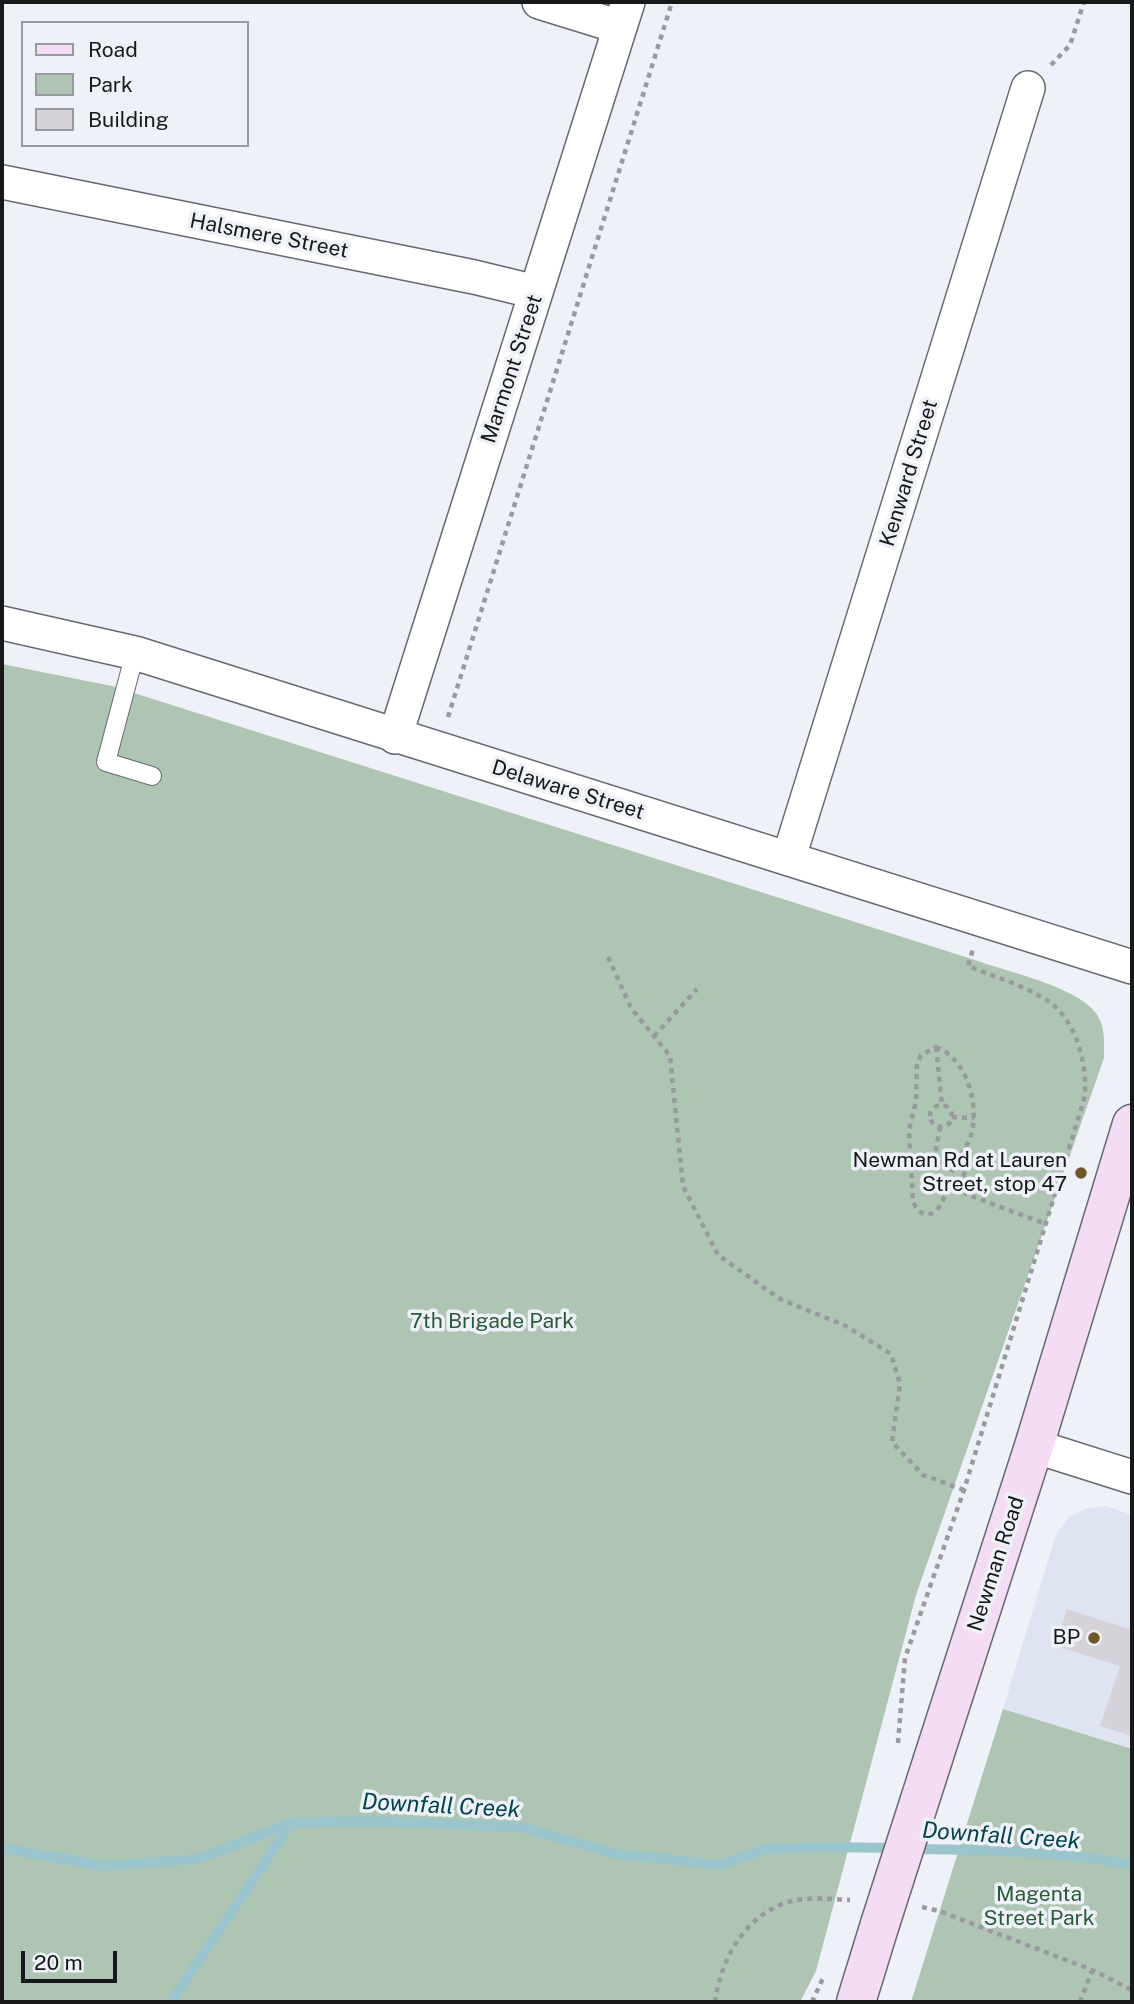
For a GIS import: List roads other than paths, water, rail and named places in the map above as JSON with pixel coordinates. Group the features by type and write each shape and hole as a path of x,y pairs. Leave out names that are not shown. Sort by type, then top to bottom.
{"main road":[{"name":"Newman Road","path":"856,2002 880,1924 915,1753 1034,1446 1132,1124"}],"street":[{"path":"539,2 624,15"},
{"name":"Marmont Street","path":"395,737 624,15"},
{"name":"Kenward Street","path":"789,857 1028,89"},
{"name":"Halsmere Street","path":"2,182 474,277 536,292"},
{"name":"Delaware Street","path":"2,624 135,653 1132,967"},
{"path":"1034,1446 1132,1477"}],"lane":[{"path":"135,653 106,762 152,776"}],"waterway":[{"name":"Downfall Creek","path":"2,1848 103,1866 198,1859 291,1823 367,1821 520,1827 616,1854 720,1865 765,1849 895,1848"},
{"path":"171,2002 291,1823"},
{"name":"Downfall Creek","path":"914,1849 1051,1854 1132,1865"}],"place":[{"name":"Newman Rd at Lauren Street, stop 47","path":"1081,1173"},
{"name":"BP","path":"1094,1638"}],"park label":[{"name":"7th Brigade Park","path":"492,1322"},
{"name":"Magenta Street Park","path":"1039,1907"}]}
